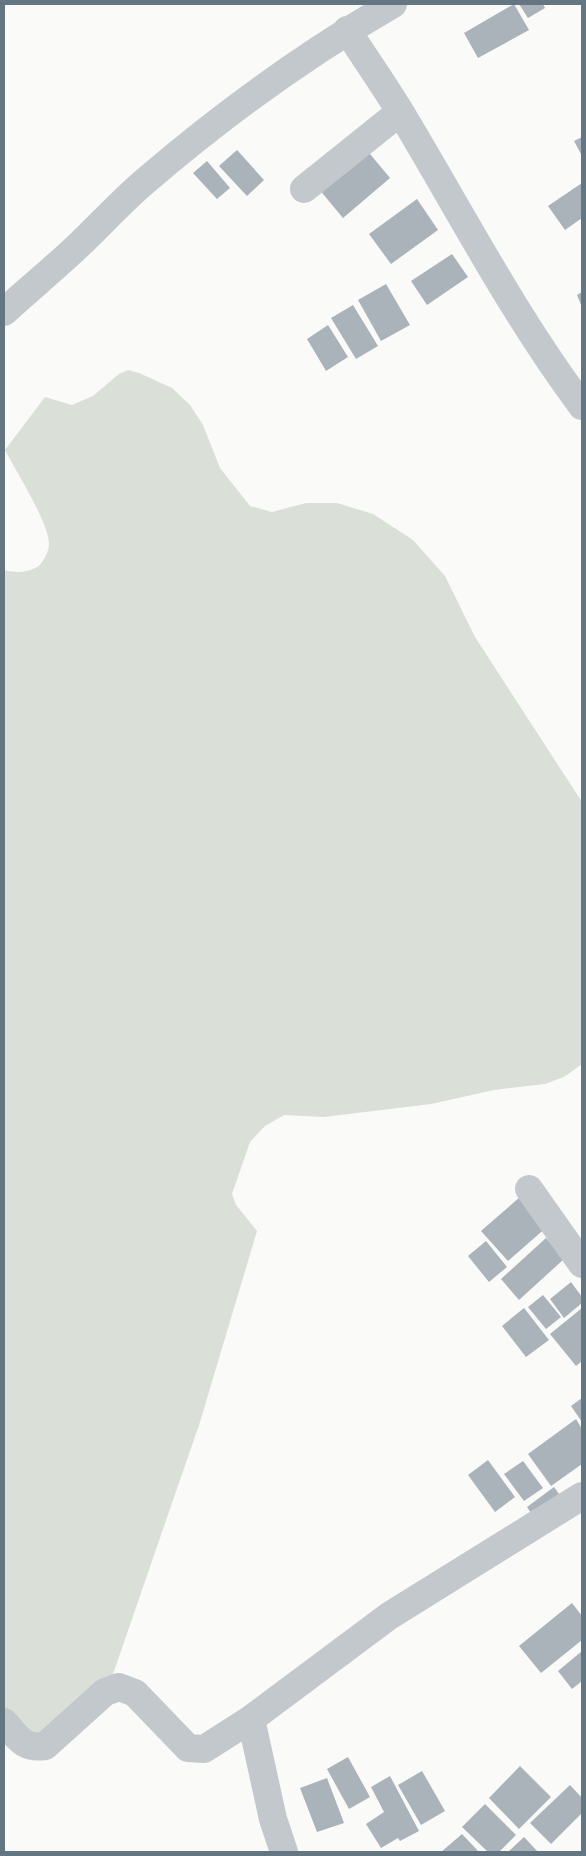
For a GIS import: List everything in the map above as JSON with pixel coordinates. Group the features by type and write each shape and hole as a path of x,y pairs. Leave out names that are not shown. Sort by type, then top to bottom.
{"street":[{"path":"4,312 150,178 269,83 347,30 393,4"},
{"path":"347,30 400,112 521,318 560,377 582,406"},
{"path":"304,189 400,112"},
{"path":"529,1189 582,1264"},
{"path":"4,1722 22,1742 33,1748 45,1746 105,1692 119,1688 135,1693 188,1748 204,1749 251,1719 389,1616 582,1496"},
{"path":"251,1719 274,1819 284,1852"}],"shaded area":[{"path":"128,370 172,388 190,405 203,425 220,468 250,506 272,512 306,503 337,503 373,514 413,540 445,576 475,637 582,802 582,1064 564,1077 545,1084 494,1090 431,1104 324,1117 284,1115 265,1126 250,1142 232,1194 236,1205 257,1231 200,1422 112,1677 45,1744 4,1709 4,570 21,572 37,567 45,557 49,544 44,523 5,450 45,397 72,405 93,396 119,374"}],"building":[{"path":"514,4 529,30 478,58 464,33"},
{"path":"519,4 543,4 545,8 528,18"},
{"path":"582,137 582,156 574,141"},
{"path":"365,148 390,178 343,218 318,188"},
{"path":"237,150 264,180 247,196 219,166"},
{"path":"207,161 230,188 217,199 193,173"},
{"path":"582,183 582,218 565,230 548,206"},
{"path":"417,199 438,230 391,264 369,234"},
{"path":"452,254 468,277 427,305 411,281"},
{"path":"386,284 410,325 381,341 358,300"},
{"path":"582,292 582,307 577,295"},
{"path":"353,305 378,346 356,359 331,318"},
{"path":"328,325 348,357 326,371 307,339"},
{"path":"521,1196 548,1226 508,1261 481,1231"},
{"path":"546,1238 564,1259 519,1300 501,1279"},
{"path":"486,1241 507,1267 489,1282 468,1256"},
{"path":"571,1282 582,1297 582,1303 564,1318 550,1299"},
{"path":"543,1295 561,1317 546,1329 528,1307"},
{"path":"524,1308 549,1340 526,1357 502,1326"},
{"path":"582,1308 582,1361 576,1366 550,1334"},
{"path":"582,1398 582,1422 571,1406"},
{"path":"576,1419 582,1429 582,1464 551,1486 528,1454"},
{"path":"488,1460 515,1497 495,1512 468,1475"},
{"path":"523,1461 543,1488 524,1501 504,1474"},
{"path":"554,1487 565,1502 537,1522 527,1507"},
{"path":"572,1603 582,1616 582,1640 541,1673 519,1646"},
{"path":"582,1651 582,1681 572,1689 558,1671"},
{"path":"348,1757 370,1797 349,1809 327,1769"},
{"path":"520,1766 551,1797 519,1829 489,1798"},
{"path":"422,1771 445,1811 421,1825 398,1785"},
{"path":"390,1776 419,1831 400,1841 398,1838 381,1848 366,1824 384,1812 371,1787"},
{"path":"327,1778 344,1823 317,1832 300,1788"},
{"path":"570,1785 582,1798 582,1813 551,1844 530,1823"},
{"path":"485,1804 516,1835 499,1852 488,1852 462,1827"},
{"path":"462,1834 479,1852 441,1852"},
{"path":"524,1837 538,1852 508,1852"}]}
